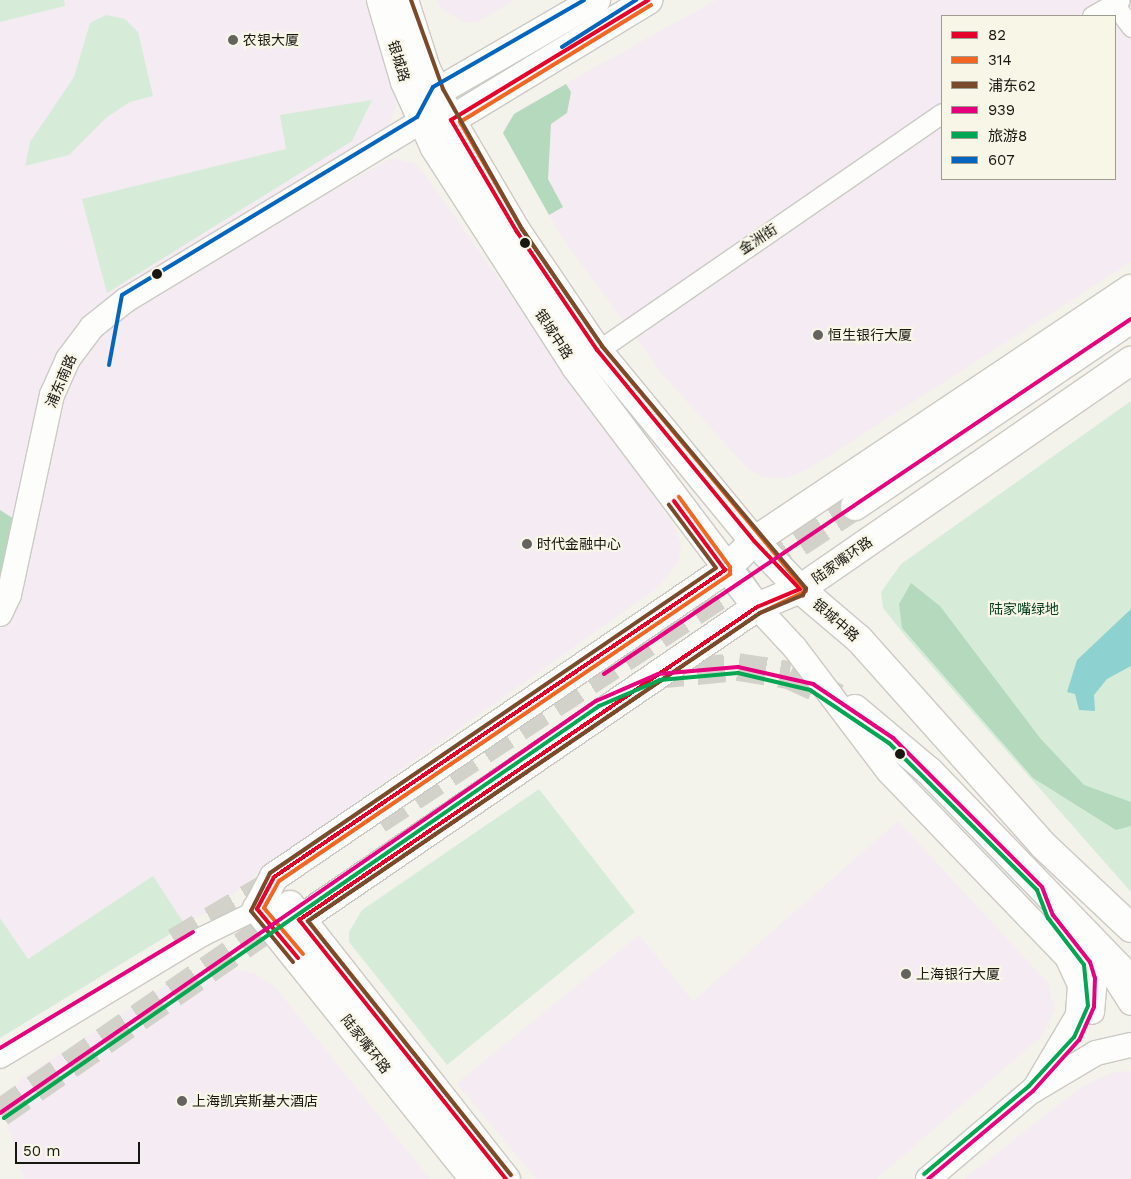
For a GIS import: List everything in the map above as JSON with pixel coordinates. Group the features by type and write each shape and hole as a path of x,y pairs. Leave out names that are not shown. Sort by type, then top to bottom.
{"main road":[{"name":"银城路","path":"381,0 422,121"},
{"name":"银城路","path":"404,0 437,92"},
{"path":"422,121 437,92 596,0"},
{"name":"浦东南路","path":"422,121 451,120 648,0"},
{"name":"银城中路","path":"437,92 451,120 517,232 597,350 754,541 800,589 859,639 1043,845 1131,928"},
{"name":"银城中路","path":"422,121 576,367 725,570 757,607"},
{"path":"299,920 258,909 274,877 725,570 754,541 1131,289"},
{"path":"1058,336 1131,298"},
{"path":"855,506 1131,319"},
{"name":"陆家嘴环路","path":"299,920 757,607 800,589 1131,360"},
{"path":"855,709 929,771 1042,887 1098,950 1131,980"},
{"name":"陆家嘴环路","path":"274,877 299,920 506,1179"},
{"name":"陆家嘴环路","path":"258,909 474,1179"}],"street":[{"path":"1094,15 1115,1 1131,27"},
{"name":"金洲街","path":"576,367 597,350 941,114"},
{"name":"浦东南路","path":"0,614 9,595 52,396 68,359 92,327 126,300 422,121"},
{"path":"757,607 795,648 888,771 1067,957 1080,985 1078,1015 1033,1091"},
{"path":"1043,845 1131,909"},
{"path":"928,1179 1033,1091 1079,1040 1096,994 1090,962 1053,915 1042,887"},
{"path":"0,1058 202,936 258,909"},
{"path":"1098,950 1131,1003"},
{"path":"1033,1091 1096,1053 1131,1045"}],"shaded area":[{"path":"64,0 368,0 398,100 389,126 380,136 95,307 62,350 0,589 0,22 65,6"},
{"path":"436,0 515,0 479,21 466,23 442,10"},
{"path":"716,0 1131,0 1131,262 807,470 785,478 763,477 749,470 663,375 563,239 503,133 506,123 522,108"},
{"path":"391,158 414,163 424,173 675,527 681,545 678,563 657,588 266,866 228,899 0,1038 0,630 17,597 61,395 77,361 102,330 132,305"},
{"path":"898,821 1048,983 1055,1010 1041,1037 876,1179 536,1179 457,1083 639,935 693,1001"},
{"path":"227,968 254,973 275,987 430,1179 24,1179 5,1116 9,1096 21,1079 168,984 196,973"},
{"path":"1131,1071 1131,1179 964,1179 1081,1087 1113,1072"}],"green space":[{"path":"0,0 64,0 65,6 0,22"},
{"path":"106,15 125,19 138,32 153,96 130,102 107,117 69,155 25,166 30,142 74,77 90,23"},
{"path":"566,84 571,92 567,113 551,124 548,179 563,207 549,215 503,133 514,114"},
{"path":"372,100 352,141 107,293 82,199 286,149 280,115"},
{"name":"陆家嘴绿地","path":"1131,401 1131,892 906,637 883,608 881,592 901,564"},
{"path":"0,510 14,519 0,590"},
{"path":"911,583 940,606 1040,738 1084,785 1131,802 1131,826 1116,830 1033,778 902,628 899,604"},
{"path":"539,789 635,912 447,1065 349,942 349,932 362,910"},
{"path":"153,876 185,925 0,1038 0,918 28,959"}],"water":[{"path":"1131,609 1131,666 1107,679 1094,695 1095,711 1079,710 1075,694 1067,692 1077,660"}],"tunnel":[{"path":"378,820 855,506"},
{"path":"655,675 738,667 789,675 838,698"},
{"path":"175,942 279,880"},
{"path":"0,1113 291,912"}],"transit line":[{"name":"浦东62","path":"411,0 443,89 522,229 602,346 806,588 803,595 760,613 308,921 511,1175"},
{"name":"607","path":"109,365 122,295 417,117 433,87 584,0"},
{"name":"607","path":"562,47 636,0"},
{"name":"82","path":"506,1179 299,920 757,607 800,589 754,541 597,350 517,232 451,120 648,0"},
{"name":"314","path":"511,1175 308,921 760,613 806,591 602,346 522,229 460,122 651,5"},
{"name":"939","path":"604,674 1131,319"},
{"name":"314","path":"303,954 264,908 279,881 730,574 730,567 679,497"},
{"name":"82","path":"298,958 257,909 274,877 725,570 674,501"},
{"name":"浦东62","path":"293,962 251,911 270,873 716,568 669,505"},
{"name":"939","path":"0,1113 596,701 658,674 738,667 813,684 893,738 1042,887 1053,915 1090,962 1095,978 1094,1007 1079,1040 1033,1091 928,1179"},
{"name":"旅游8","path":"4,1118 599,706 660,680 738,673 810,690 889,743 1037,890 1048,918 1084,965 1088,1006 1074,1037 1029,1086 924,1174"},
{"name":"939","path":"0,1048 193,932"}],"place":[{"name":"农银大厦","path":"233,40"},
{"name":"恒生银行大厦","path":"818,335"},
{"name":"时代金融中心","path":"527,544"},
{"name":"上海银行大厦","path":"906,974"},
{"name":"上海凯宾斯基大酒店","path":"182,1101"}]}
